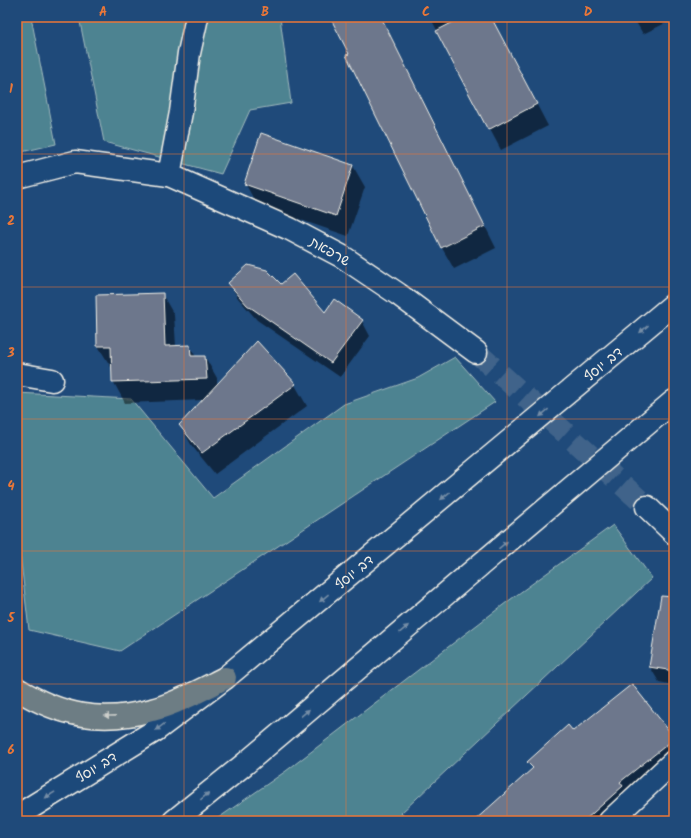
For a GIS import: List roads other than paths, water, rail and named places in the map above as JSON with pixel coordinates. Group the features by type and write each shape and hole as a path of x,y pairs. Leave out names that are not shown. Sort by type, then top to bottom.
{"highway":[{"path":"17,689 48,706 63,711 92,717 125,716 153,710 193,694 225,678"}],"main road":[{"path":"169,175 181,112 189,53 197,17"},
{"name":"שרפאת","path":"17,176 75,162 169,175 290,229 343,257 398,294 476,352"},
{"name":"דב יוסף","path":"17,816 156,730 225,678 674,304"},
{"path":"17,374 52,380"},
{"path":"174,821 252,758 674,401"},
{"path":"647,507 674,533"},
{"path":"610,821 674,760"}],"tunnel":[{"path":"476,352 647,507"}]}
